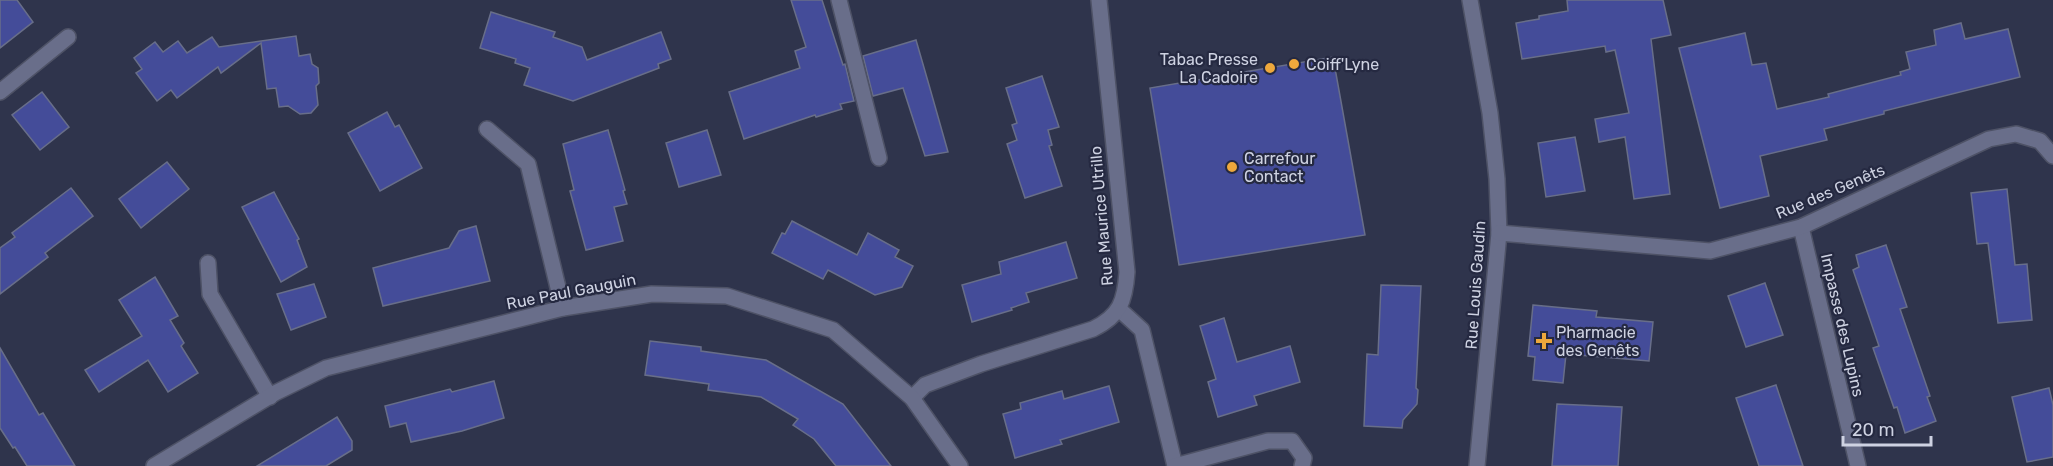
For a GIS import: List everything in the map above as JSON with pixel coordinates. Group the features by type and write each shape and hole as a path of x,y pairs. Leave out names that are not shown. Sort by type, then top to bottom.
{"street":[{"path":"839,0 879,158"},
{"name":"Rue Maurice Utrillo","path":"912,398 925,385 981,364 1093,329 1107,322 1119,309 1125,294 1127,272 1099,0"},
{"name":"Rue Louis Gaudin","path":"1470,0 1490,113 1497,179 1499,233 1477,466"},
{"path":"0,92 68,37"},
{"path":"487,129 528,164 563,308"},
{"name":"Rue des Genêts","path":"1499,233 1710,251 1801,227 1989,140 2016,134 2040,141 2053,156"},
{"name":"Impasse des Lupins","path":"1801,227 1858,466"},
{"path":"208,263 210,294 270,397"},
{"name":"Rue Paul Gauguin","path":"154,466 270,397 326,368 563,308 652,294 727,296 833,330 912,398 960,466"},
{"path":"1119,309 1142,330 1175,466 1268,441 1292,441 1304,458 1302,466"}],"building":[{"path":"0,0 17,0 33,22 0,48"},
{"path":"791,0 822,0 843,65 845,64 854,101 840,104 842,109 816,117 815,115 744,139 729,92 800,68 795,51 806,47"},
{"path":"1567,0 1663,0 1671,35 1651,39 1670,194 1634,199 1625,137 1599,142 1595,119 1629,113 1615,50 1606,52 1605,46 1522,59 1516,23 1568,11"},
{"path":"491,12 555,32 553,37 582,47 587,60 661,32 671,59 658,64 659,68 573,101 524,85 530,68 515,63 516,59 480,48"},
{"path":"1961,23 1965,39 2008,29 2020,77 1884,111 1884,114 1824,129 1827,140 1760,156 1769,196 1720,208 1679,48 1745,33 1752,65 1766,63 1777,109 1829,97 1828,94 1901,75 1900,72 1910,69 1906,52 1936,45 1934,30"},
{"path":"296,36 299,56 310,54 312,64 318,68 319,83 316,86 318,105 311,113 300,114 288,106 279,107 276,88 267,89 261,43 221,73 218,67 177,98 171,90 157,101 136,73 142,69 134,58 155,42 163,52 178,41 187,53 212,37 219,47"},
{"path":"916,40 948,152 925,156 903,88 873,96 863,56"},
{"path":"1333,57 1365,235 1179,265 1150,88"},
{"path":"1042,76 1059,127 1048,130 1052,145 1049,146 1062,186 1025,198 1007,144 1017,140 1012,125 1017,123 1006,88"},
{"path":"42,92 69,127 40,150 12,115"},
{"path":"387,112 395,127 399,125 422,168 380,191 348,133"},
{"path":"608,130 627,204 614,207 623,241 586,250 570,191 574,190 563,144"},
{"path":"707,130 721,175 679,187 666,143"},
{"path":"1575,137 1585,191 1546,197 1538,143"},
{"path":"167,162 189,189 141,228 119,199"},
{"path":"71,188 93,216 45,253 48,257 0,294 0,248 15,237 12,233"},
{"path":"2007,189 2015,265 2027,264 2032,320 1998,323 1988,243 1977,244 1971,193"},
{"path":"274,192 299,239 297,240 307,267 281,282 242,207"},
{"path":"792,221 857,255 868,233 899,250 895,257 913,266 902,287 875,295 828,270 823,279 772,253 782,233 785,234"},
{"path":"476,226 490,281 383,306 373,268 449,248 459,231"},
{"path":"1066,242 1077,278 1026,293 1029,302 1011,308 1012,310 972,322 962,285 1001,274 999,262"},
{"path":"1886,245 1907,307 1900,309 1930,396 1927,397 1936,421 1905,433 1873,348 1879,346 1853,270 1859,267 1856,255"},
{"path":"155,277 178,316 170,320 184,343 181,346 198,373 168,392 148,360 99,392 85,370 142,336 119,300"},
{"path":"1765,283 1783,335 1746,347 1728,296"},
{"path":"314,284 326,317 291,330 277,294"},
{"path":"1381,285 1421,286 1417,404 1403,420 1402,428 1364,426 1367,354 1378,355"},
{"path":"1533,305 1597,311 1596,317 1653,322 1649,361 1566,354 1563,383 1533,380 1535,357 1528,356"},
{"path":"1224,318 1237,362 1290,346 1300,382 1254,396 1257,405 1218,417 1208,382 1216,379 1200,326"},
{"path":"650,341 701,347 701,351 766,360 843,404 891,466 836,466 814,439 793,425 798,419 761,397 708,390 709,384 645,375"},
{"path":"0,348 39,415 43,413 75,466 27,466 0,428"},
{"path":"494,381 504,418 462,431 411,442 406,423 390,427 385,406 450,389 452,392"},
{"path":"1776,385 1803,466 1759,466 1736,398"},
{"path":"1109,386 1119,422 1060,440 1062,444 1015,458 1003,414 1021,409 1020,403 1062,391 1064,399"},
{"path":"2049,388 2053,405 2053,457 2027,462 2012,397"},
{"path":"1557,404 1622,407 1618,466 1552,466"},
{"path":"337,417 352,441 352,450 326,466 257,466"}],"place":[{"name":"Coiff'Lyne","path":"1294,64"},
{"name":"Tabac Presse La Cadoire","path":"1270,68"},
{"name":"Carrefour Contact","path":"1232,167"},
{"name":"Pharmacie des Genêts","path":"1544,341"}]}
